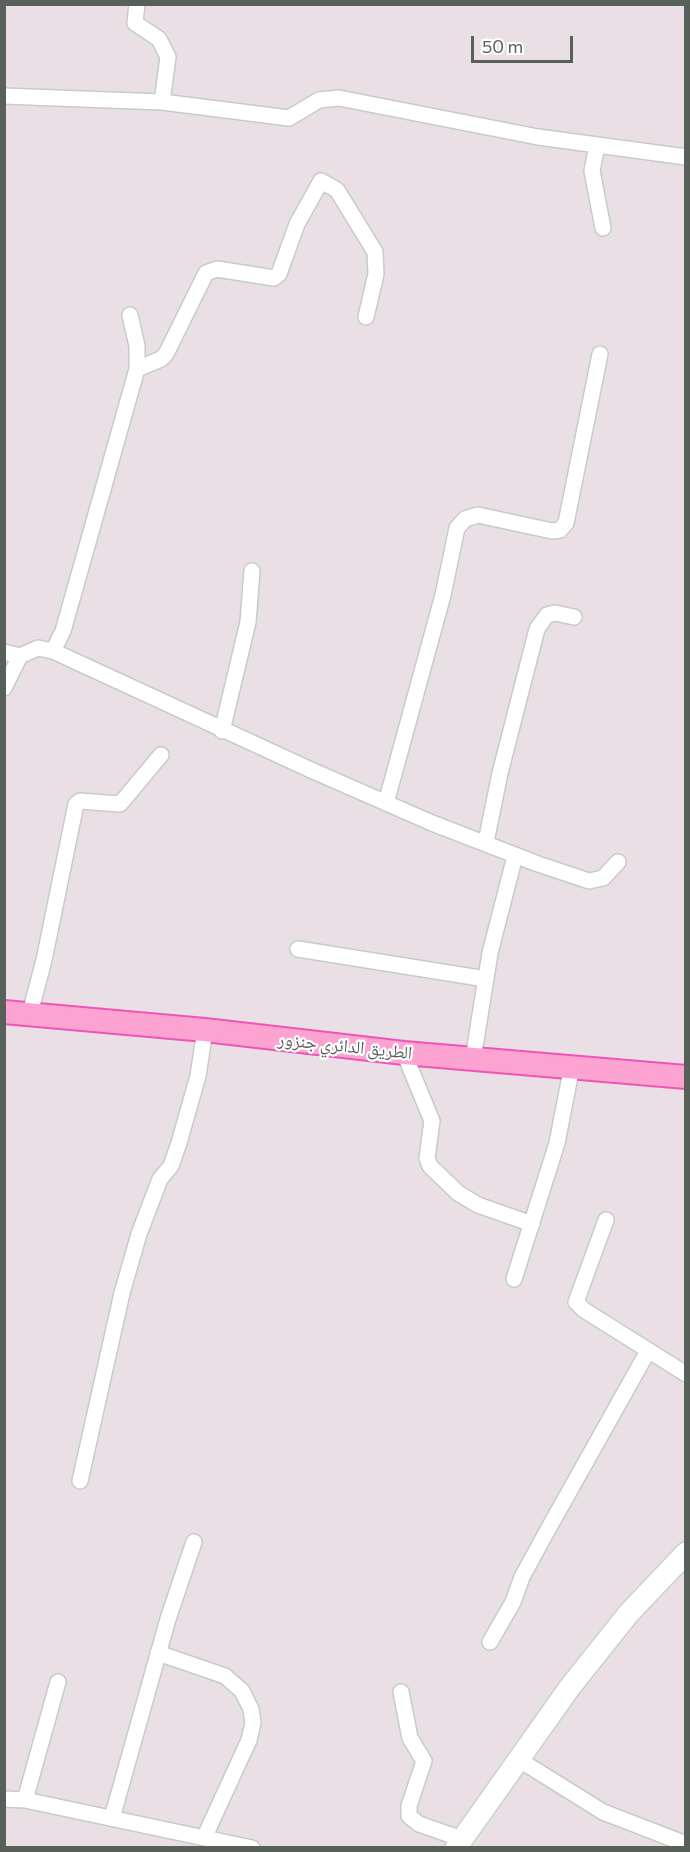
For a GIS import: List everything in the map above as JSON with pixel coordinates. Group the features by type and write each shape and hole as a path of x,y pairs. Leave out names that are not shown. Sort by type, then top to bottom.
{"main road":[{"name":"الطريق الدائري جنزور","path":"4,1012 205,1030 404,1053 686,1077"}],"street":[{"path":"137,4 135,23 159,39 168,57 162,102"},
{"path":"4,96 162,102 289,118 319,100 339,98 538,137 686,157"},
{"path":"597,145 592,171 603,228"},
{"path":"137,369 161,359 166,354 206,273 217,269 274,278 279,274 297,224 321,181 337,190 375,252 376,274 366,317"},
{"path":"52,651 63,631 83,567 98,504 137,369 137,346 130,315"},
{"path":"386,803 437,617 457,528 465,519 478,515 552,531 560,530 566,523 600,354"},
{"path":"222,731 248,622 252,571"},
{"path":"486,842 500,773 537,629 547,615 555,613 574,617"},
{"path":"4,652 20,656 38,648 52,651 222,731 386,803 515,855 589,881 603,878 618,862"},
{"path":"4,688 20,656"},
{"path":"30,1013 44,960 76,804 80,801 120,804 161,755"},
{"path":"472,1059 486,979 515,855"},
{"path":"298,949 486,979"},
{"path":"80,1481 108,1349 130,1263 160,1179 171,1166 179,1143 198,1076 205,1030"},
{"path":"404,1053 432,1120 428,1151 430,1166 458,1193 478,1205 532,1224"},
{"path":"514,1279 557,1143 572,1066"},
{"path":"606,1220 576,1302 584,1310 686,1374"},
{"path":"490,1642 513,1602 522,1577 648,1351"},
{"path":"112,1818 158,1653 194,1542"},
{"path":"401,1692 410,1738 424,1761 409,1806 409,1816 419,1824 459,1843 570,1688 629,1613 686,1553"},
{"path":"158,1653 225,1676 242,1690 251,1709 253,1723 249,1740 205,1836"},
{"path":"25,1800 58,1682"},
{"path":"518,1758 603,1812 686,1845"},
{"path":"4,1799 25,1800 205,1836 252,1848"},
{"path":"180,1848 183,1832"}]}
